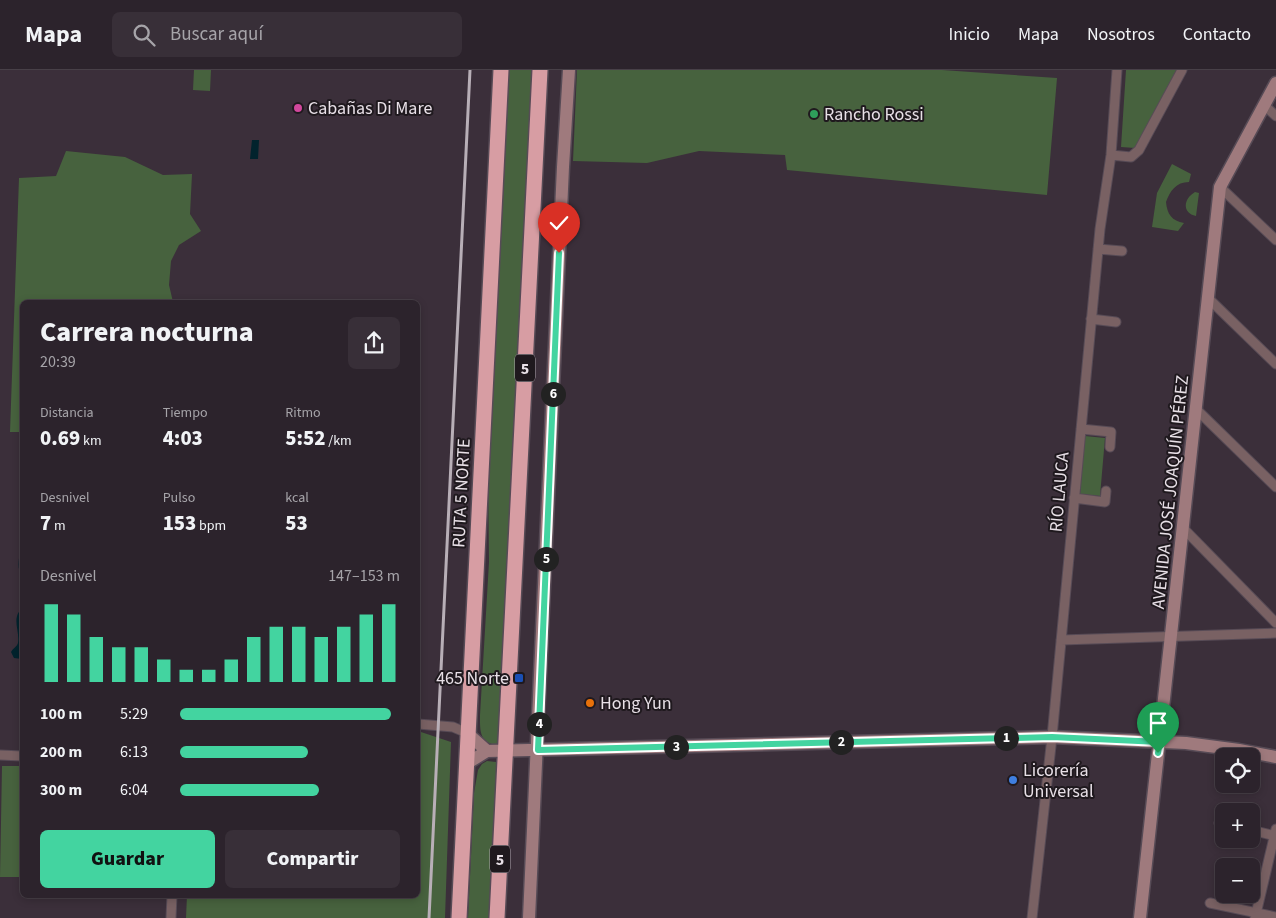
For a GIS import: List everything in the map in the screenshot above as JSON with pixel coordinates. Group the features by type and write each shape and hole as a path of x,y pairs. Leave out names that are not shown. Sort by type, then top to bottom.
{"highway":[{"name":"RUTA 5 NORTE","path":"459,918 501,70"},
{"name":"5","path":"497,918 540,70"}],"main road":[{"path":"530,918 563,167 569,70"},
{"name":"AVENIDA JOSÉ JOAQUÍN PÉREZ","path":"1140,918 1220,187 1276,83"},
{"path":"467,733 487,751"},
{"path":"466,764 487,751 1052,737 1213,746 1276,757"}],"street":[{"name":"RÍO LAUCA","path":"1032,918 1052,737 1098,249 1111,155 1118,70"},
{"path":"1111,155 1131,156 1139,150 1182,70"},
{"path":"1264,105 1276,116"},
{"path":"1220,187 1276,240"},
{"path":"1098,249 1122,251"},
{"path":"1209,299 1276,364"},
{"path":"1091,319 1116,322"},
{"path":"1196,409 1276,487"},
{"path":"1081,428 1111,432 1110,446"},
{"path":"1074,498 1105,502 1106,491"},
{"path":"1183,528 1276,623"},
{"path":"1061,640 1276,633"},
{"path":"420,724 453,727 467,733"},
{"path":"0,755 20,756"},
{"path":"1255,916 1276,833 1260,831"},
{"path":"171,918 172,898"},
{"path":"1210,903 1255,916 1276,917"}],"green space":[{"path":"194,70 211,70 210,91 193,90"},
{"path":"509,70 534,70 499,745 488,742 482,736 480,715 489,562 488,471"},
{"name":"Rancho Rossi","path":"577,70 942,70 1057,78 1047,195 787,170 785,155 699,151 647,163 573,161"},
{"path":"1126,70 1179,70 1135,148 1121,147"},
{"path":"66,151 125,157 163,175 192,174 190,214 201,231 179,245 171,261 169,285 173,300 20,300 20,432 10,432 19,178 56,176"},
{"path":"1172,164 1191,174 1189,182 1177,185 1169,194 1166,202 1171,216 1176,221 1184,223 1178,231 1152,227 1157,193"},
{"path":"1195,192 1199,193 1196,216 1186,209 1188,198"},
{"path":"1085,436 1105,438 1100,496 1080,494"},
{"path":"420,732 451,742 445,918 186,918 187,898 420,898"},
{"path":"487,761 496,762 498,771 489,918 468,918 474,793 478,770"},
{"path":"2,766 20,766 20,877 0,877"}],"water":[{"path":"252,140 259,140 258,159 250,159"},
{"path":"20,611 20,659 14,658 11,652 18,643 16,620"}],"railway":[{"path":"429,918 470,70"}],"place":[{"name":"Cabañas Di Mare","path":"298,108"},
{"name":"Rancho Rossi","path":"814,114"},
{"name":"465 Norte","path":"519,678"},
{"name":"Hong Yun","path":"590,703"},
{"name":"Licorería Universal","path":"1013,780"}],"route":[{"path":"559,253 538,750 1052,737 1160,742 1158,753"}]}
